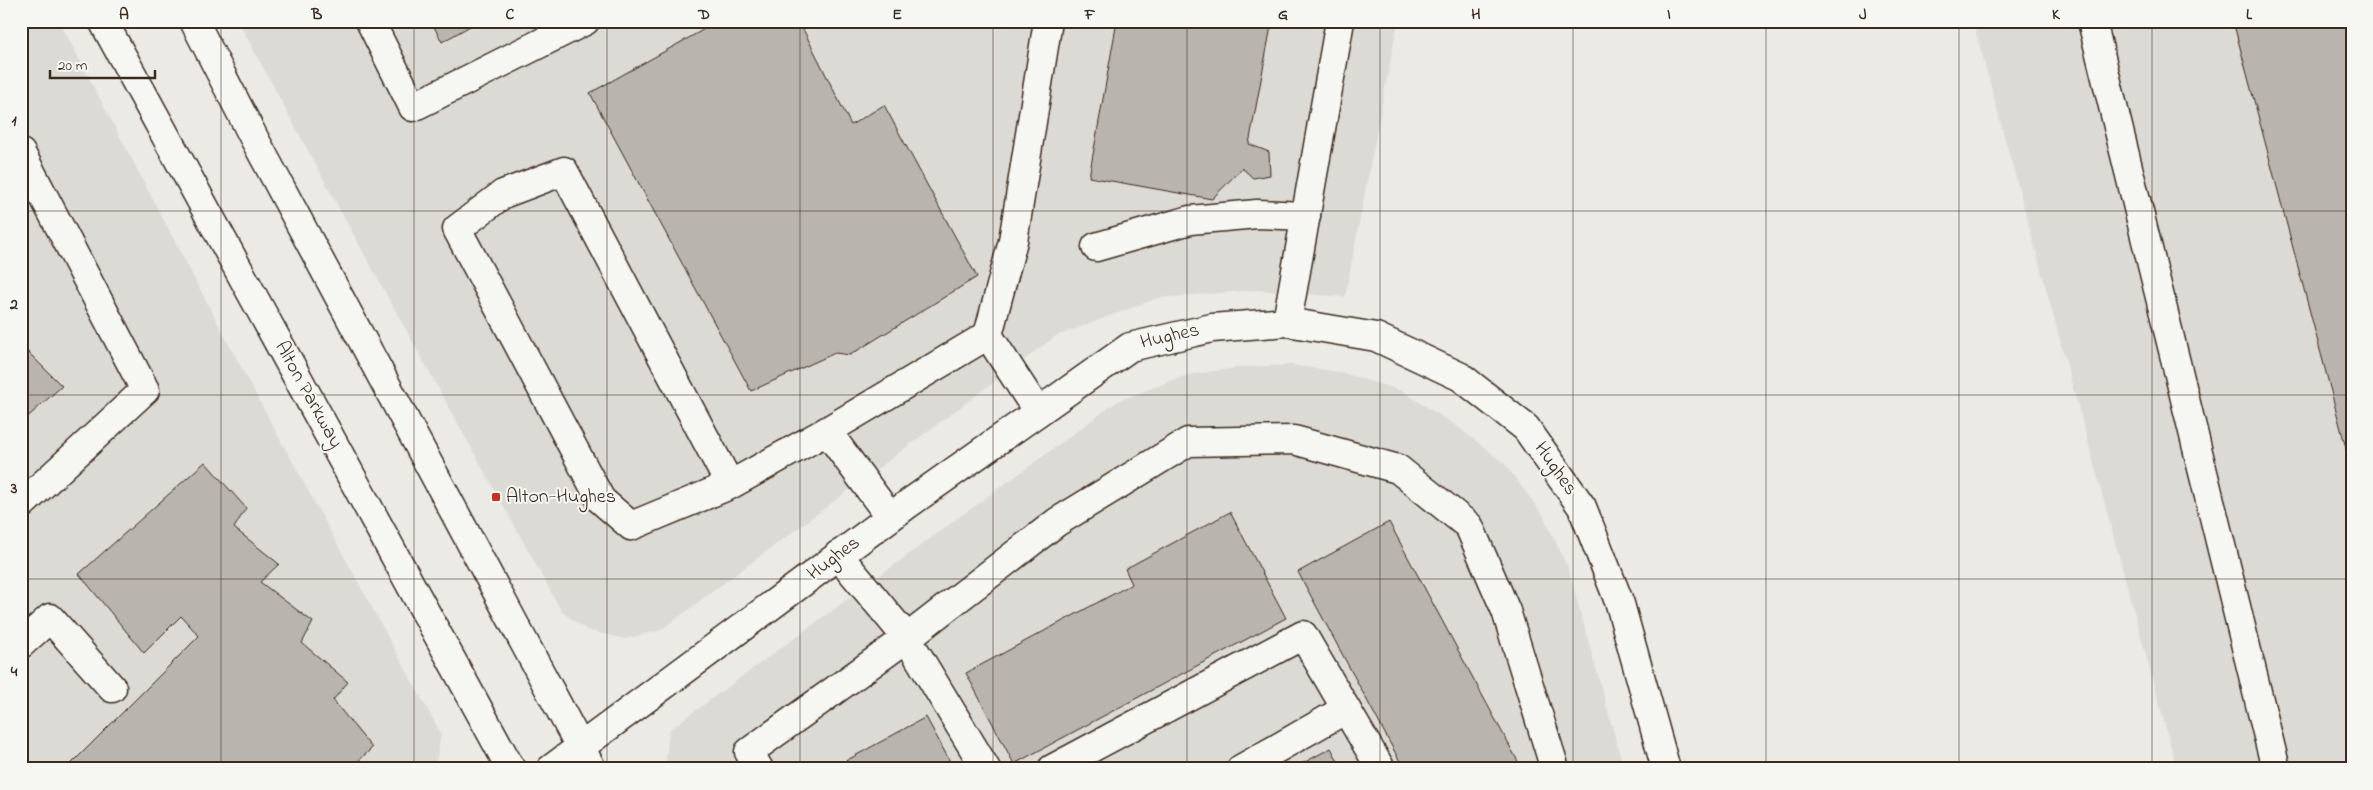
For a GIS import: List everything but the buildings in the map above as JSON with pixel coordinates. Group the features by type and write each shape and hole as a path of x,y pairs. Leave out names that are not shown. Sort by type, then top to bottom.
{"main road":[{"name":"Alton Parkway","path":"103,21 511,769"},
{"path":"194,21 254,138 586,758"},
{"path":"370,21 413,107 586,21"},
{"path":"730,485 564,171 503,194 457,229 601,500 630,526 730,485 827,431 988,335 1013,241 1048,21"},
{"path":"1287,322 1340,21"},
{"path":"2092,21 2276,769"},
{"path":"21,153 145,390 21,505"},
{"path":"1096,247 1190,220 1257,214 1306,216"},
{"name":"Hughes","path":"552,769 586,758 838,555 1130,347 1212,328 1287,322 1376,337 1461,377 1526,428 1582,507 1620,604 1666,769"},
{"path":"988,335 1038,412"},
{"path":"827,431 890,517"},
{"path":"759,769 750,752 907,638 1057,522 1188,442 1294,440 1398,469 1469,526 1506,611 1555,769"},
{"path":"838,555 907,638 986,769"},
{"path":"21,644 50,618 112,688"},
{"path":"1052,769 1303,635 1381,769"},
{"path":"1241,769 1346,709"}],"shaded area":[{"path":"21,21 59,21 244,373 441,734 435,769 21,769"},
{"path":"238,21 1398,21 1345,297 1255,290 1158,298 1056,336 661,630 625,639 587,630 562,612"},
{"path":"1973,21 2352,21 2352,769 2177,769"},
{"path":"1291,365 1340,372 1402,391 1458,427 1504,463 1543,515 1568,568 1624,769 665,769 669,730 1118,401 1187,375 1243,367"}],"place":[{"name":"Alton-Hughes","path":"496,497"}]}
